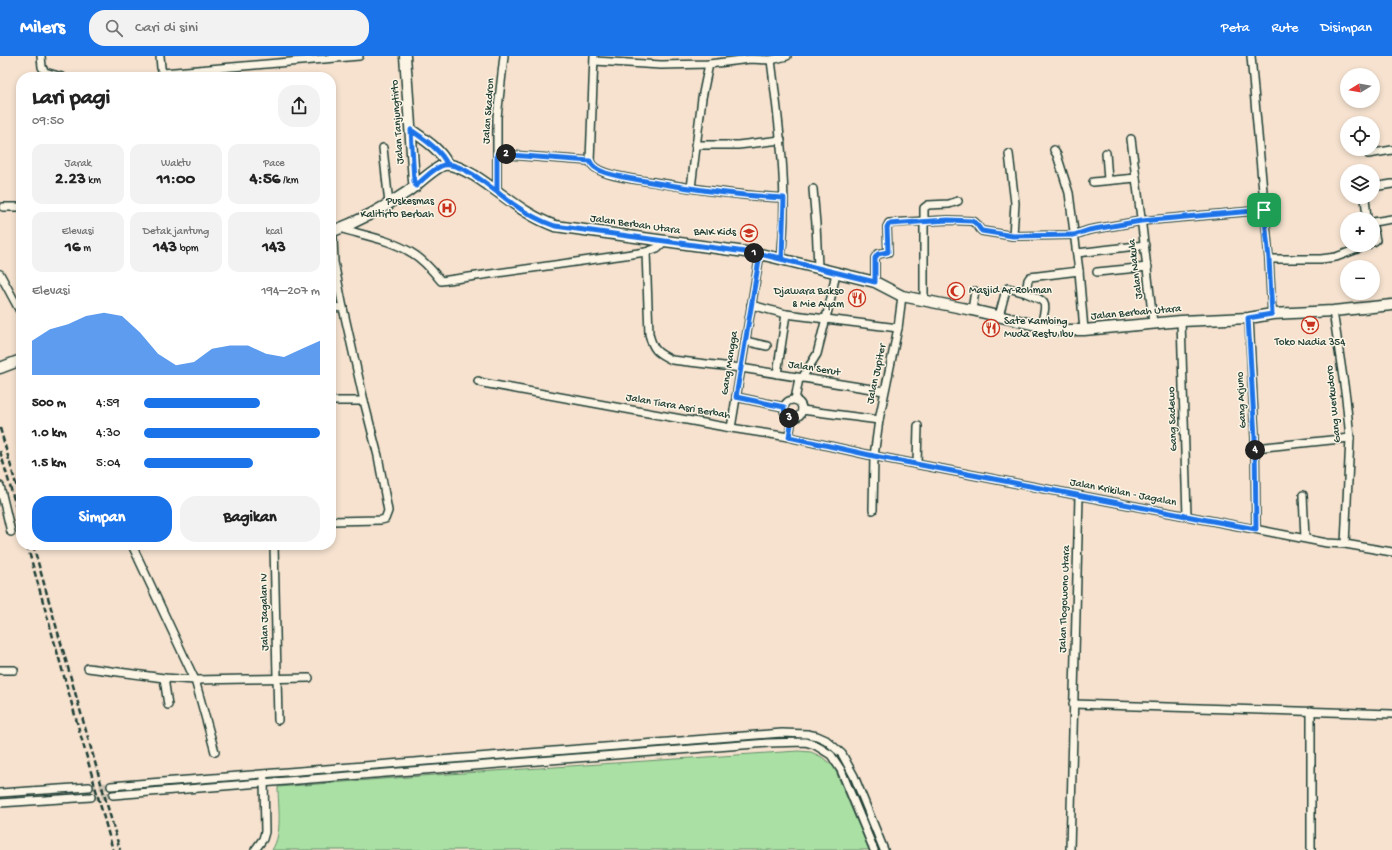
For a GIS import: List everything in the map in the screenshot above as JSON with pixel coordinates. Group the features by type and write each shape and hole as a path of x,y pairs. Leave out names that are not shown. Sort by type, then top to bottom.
{"main road":[{"name":"Jalan Tanjungtirto","path":"405,56 414,181 416,186"},
{"path":"336,230 389,204 416,186 438,168 447,164 444,158 424,139 411,130"},
{"name":"Jalan Berbah Utara","path":"447,164 474,176 513,204 555,226 782,258 875,282 902,296 972,310 1057,330 1084,330 1181,321 1248,318 1272,314 1333,311 1392,305"},
{"path":"0,368 16,362"}],"street":[{"path":"41,56 42,66 45,72"},
{"path":"160,56 162,72"},
{"path":"193,72 359,56"},
{"name":"Jalan Skadron","path":"497,192 497,117 504,56"},
{"path":"784,198 754,197 691,188 607,173 595,167 590,161 594,58 661,65 709,64 749,58 771,60 786,56"},
{"path":"1251,56 1269,259 1272,314"},
{"path":"771,60 781,140 784,198 782,258"},
{"path":"691,188 695,145 709,64"},
{"path":"695,145 738,145 781,140"},
{"name":"Jalan Nakula","path":"1131,140 1141,221 1146,245 1153,324"},
{"path":"383,148 389,204"},
{"path":"1054,150 1058,155 1069,193 1079,271 1084,330"},
{"path":"1380,152 1392,150"},
{"path":"497,154 590,161"},
{"path":"1009,154 1015,203 1013,236"},
{"path":"1106,154 1108,180"},
{"path":"1093,182 1136,178"},
{"path":"1380,186 1392,184"},
{"path":"813,189 818,267"},
{"path":"924,300 924,208 925,206 949,204 958,201"},
{"path":"3,207 16,208"},
{"path":"875,282 875,258 878,254 886,253 888,251 887,225 889,224 948,220 972,221 976,223 982,231 1013,236 1074,235 1089,230 1141,221 1264,210"},
{"path":"1380,221 1392,219"},
{"path":"342,227 346,230 393,244 413,253 429,266 441,281 646,252 657,248 665,241"},
{"path":"1077,253 1146,245"},
{"name":"Jalan Serut","path":"646,252 649,334 655,350 662,356 672,360 741,368 884,391"},
{"path":"1269,259 1321,259 1336,257 1349,252"},
{"name":"Gang Mangga","path":"731,428 760,254"},
{"path":"1097,272 1148,267"},
{"path":"1026,293 1028,280 1030,277 1079,271"},
{"path":"336,272 364,401 378,456 388,511 385,519 381,520 336,521"},
{"path":"795,400 801,378 817,354 836,272"},
{"path":"0,274 16,304"},
{"path":"999,316 1007,289 1010,288 1042,299 1045,306 1041,326"},
{"path":"972,310 975,291"},
{"name":"Jalan Jupiter","path":"873,510 874,456 884,391 898,328 902,296"},
{"path":"751,305 786,314 898,328"},
{"path":"336,307 343,308"},
{"name":"Gang Werkudoro","path":"1333,311 1346,398 1350,438 1345,544"},
{"path":"777,374 786,314"},
{"name":"Gang Arjuno","path":"1248,318 1255,448 1256,529"},
{"name":"Gang Sadewo","path":"1181,321 1187,516"},
{"path":"745,341 767,346"},
{"name":"Jalan Tiara Asri Berbah","path":"478,381 731,428 789,437 874,456"},
{"path":"736,397 784,407"},
{"path":"795,400 788,402 784,407 785,414 792,418 797,417 802,410"},
{"path":"795,400 800,404 802,410"},
{"path":"336,401 364,401"},
{"path":"802,410 879,420"},
{"path":"789,437 792,418"},
{"path":"917,464 918,426"},
{"path":"1255,448 1350,438"},
{"name":"Jalan Krikilan - Jagalan","path":"874,456 1327,543 1345,544 1392,552"},
{"path":"0,486 11,532"},
{"path":"1303,495 1305,538"},
{"name":"Jalan Tlogowono Utara","path":"1070,850 1079,496"},
{"path":"134,550 195,680 215,752"},
{"name":"Jalan Jagalan IV","path":"274,550 278,720"},
{"path":"88,668 164,678 195,680 309,678"},
{"path":"0,670 14,670"},
{"path":"164,678 168,705"},
{"path":"1073,704 1392,714"},
{"path":"1311,711 1311,850"},
{"path":"111,786 782,733 807,734 826,740 845,758 854,776 884,850"},
{"path":"113,796 264,782 448,769 768,743 806,742 815,744 823,749 836,761 847,783 874,850"},
{"path":"448,769 452,759"},
{"path":"255,850 263,839 265,832 264,773"},
{"path":"0,793 89,787"},
{"path":"0,803 91,797"}],"green space":[{"path":"798,751 811,752 822,757 834,767 869,850 272,850 278,836 279,828 278,787 448,774"}],"tunnel":[{"path":"89,787 111,786"},
{"path":"91,797 113,795"}],"railway":[{"path":"0,428 16,484"},
{"path":"0,451 16,507"},
{"path":"28,550 113,850"},
{"path":"34,550 120,850"}],"place":[{"name":"Puskesmas Kalitirto Berbah","path":"447,208"},
{"name":"BAIK Kids","path":"749,233"},
{"name":"Masjid Ar-Rohman","path":"956,291"},
{"name":"Djawara Bakso & Mie Ayam","path":"857,298"},
{"name":"Toko Nadia 354","path":"1310,325"},
{"name":"Sate Kambing Muda Restu Ibu","path":"991,328"}],"route":[{"path":"1264,210 1141,221 1089,230 1074,235 1013,236 982,231 974,221 948,220 889,224 887,225 888,252 878,254 875,258 875,282 782,258 760,254 555,226 537,219 513,204 474,176 447,164 444,158 424,139 411,130 414,181 416,186 442,165 447,164 452,165 474,176 497,192 497,154 590,161 595,167 607,173 631,178 754,197 784,198 782,258 760,254 736,397 784,407 785,414 792,418 789,437 874,456 1256,529 1255,438 1248,318 1272,314 1269,259 1264,210"}]}
